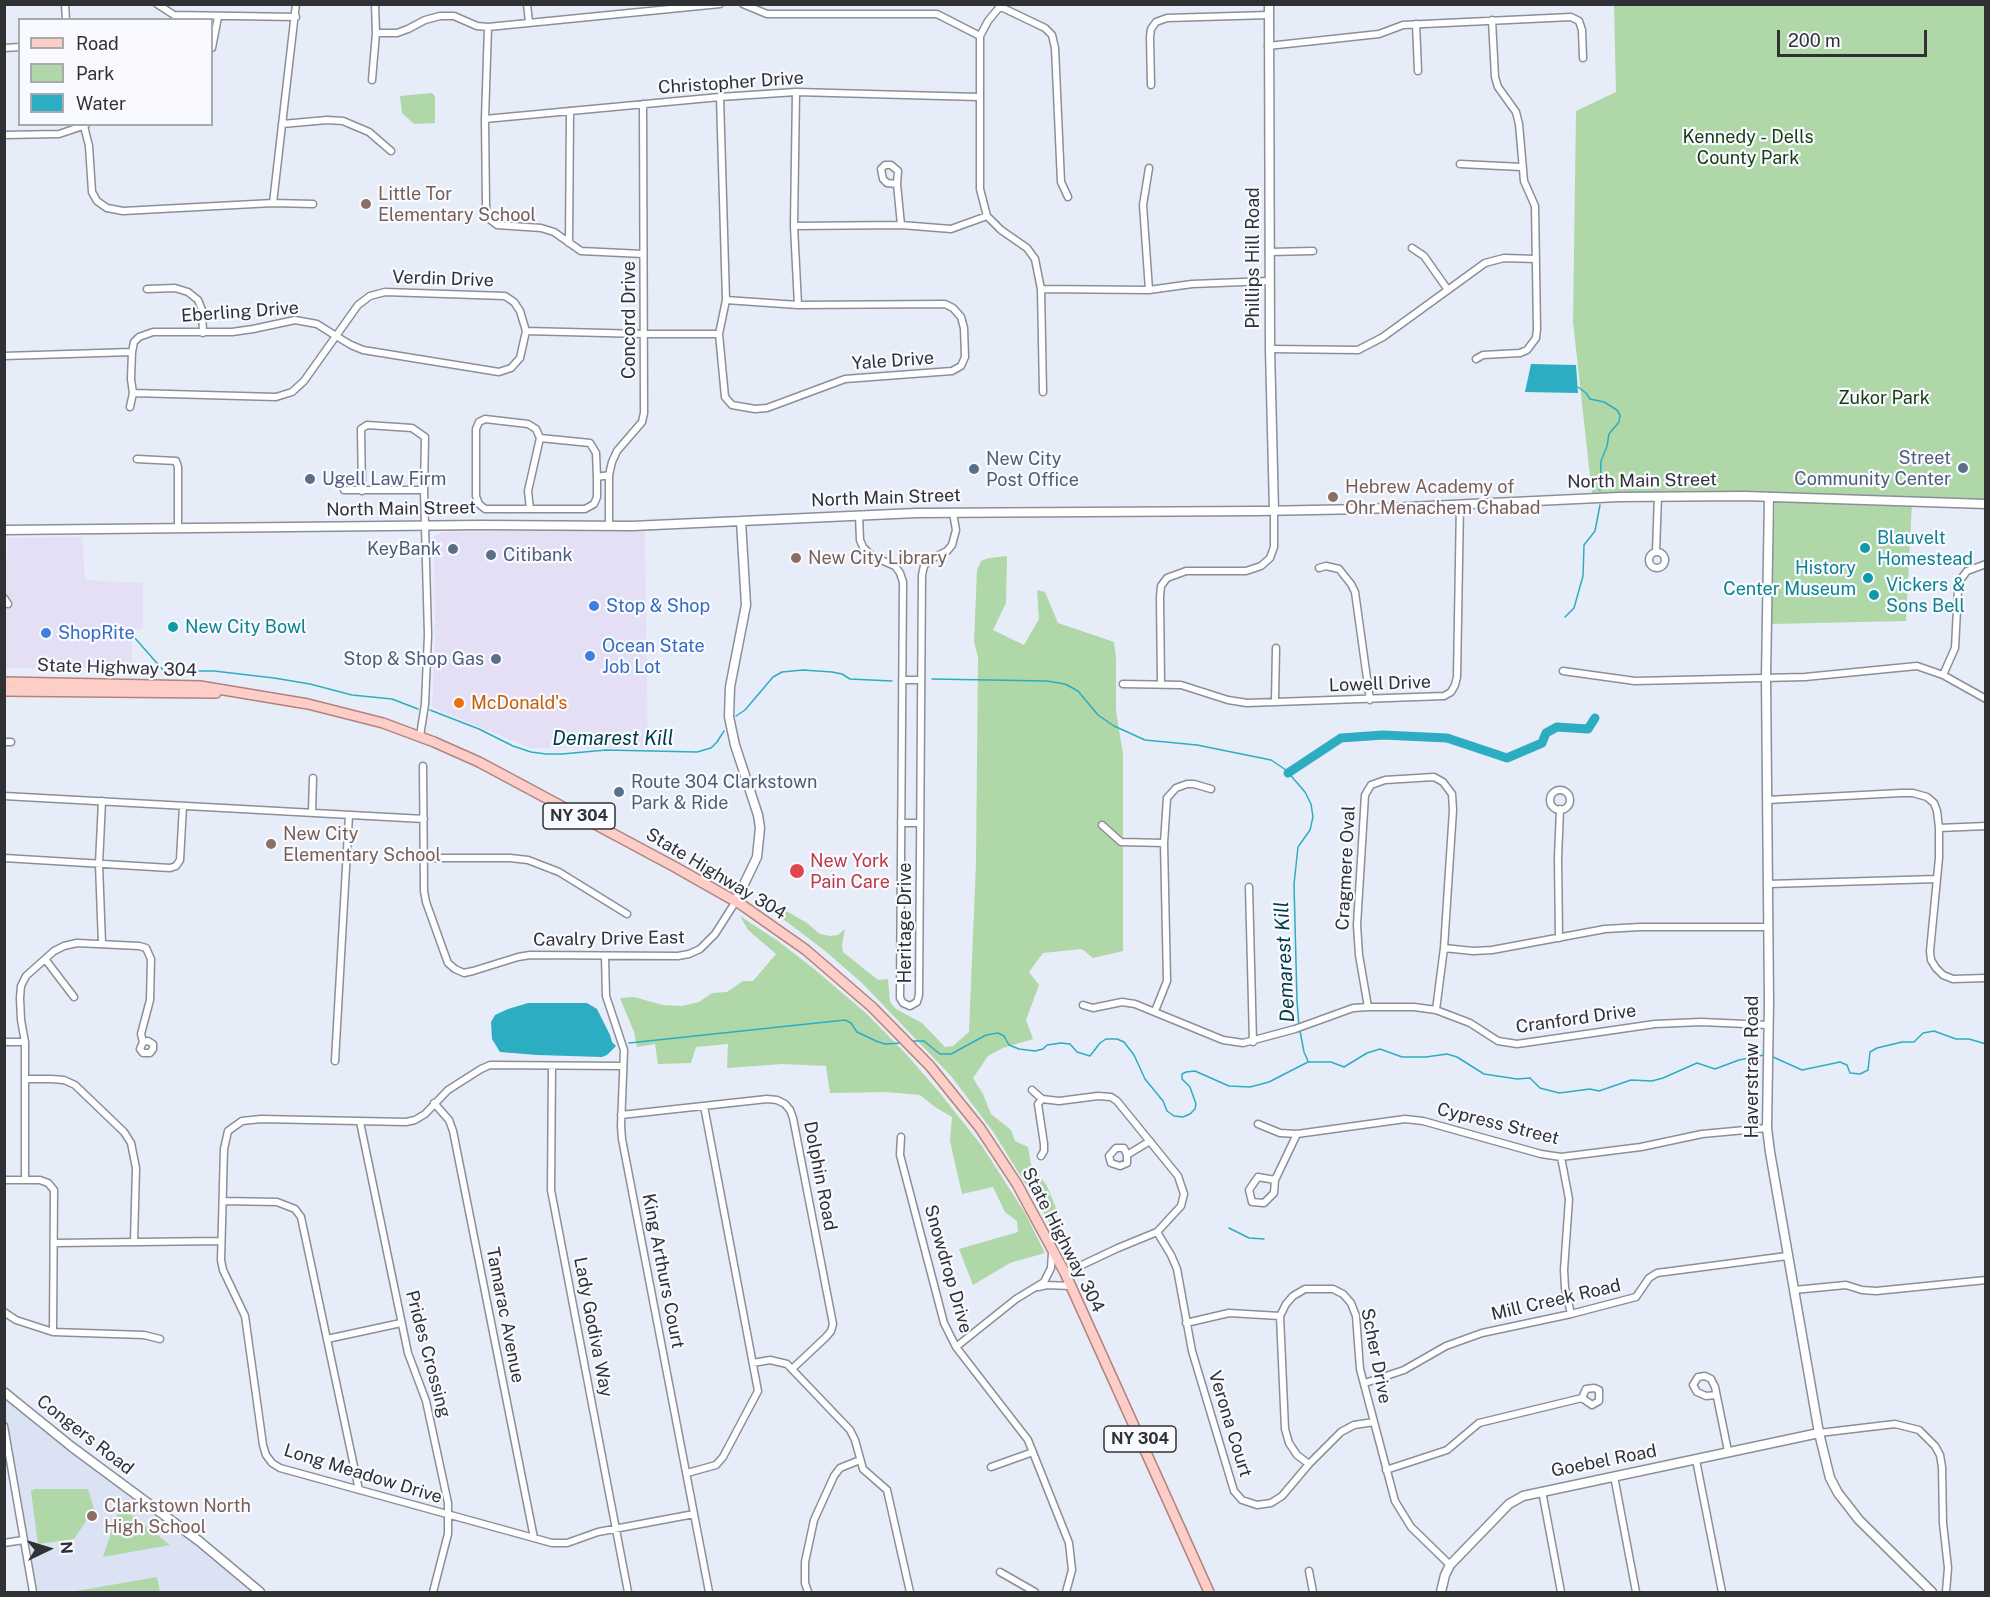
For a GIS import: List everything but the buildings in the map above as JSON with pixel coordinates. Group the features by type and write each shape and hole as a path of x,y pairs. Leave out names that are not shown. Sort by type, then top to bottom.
{"main road":[{"name":"State Highway 304","path":"4,682 204,687 330,708 374,720 420,736 494,770 695,877 783,933 829,969 902,1036 951,1091 987,1139 1024,1195 1065,1273 1209,1593"},
{"name":"State Highway 304","path":"4,691 200,694 228,692"}],"street":[{"path":"157,4 174,15 296,16"},
{"path":"273,203 296,4"},
{"path":"372,80 376,33 375,4"},
{"path":"527,4 529,22"},
{"path":"619,4 619,13"},
{"path":"376,33 397,33 440,16 454,16 477,26 488,27 720,4"},
{"path":"743,4 767,14 937,14 980,36"},
{"name":"Phillips Hill Road","path":"1269,4 1269,281 1274,511"},
{"path":"1043,392 1041,289 1035,259 1027,248 987,216 980,189 980,36 988,21 1002,6 1045,28 1052,36 1055,48 1061,182 1068,197"},
{"path":"1151,85 1150,29 1155,22 1167,18 1269,15"},
{"path":"213,43 218,16"},
{"path":"1268,46 1379,33 1403,25 1571,17 1579,21 1582,30 1583,58"},
{"path":"1476,359 1490,354 1520,353 1532,345 1537,329 1535,207 1524,181 1516,112 1498,87 1495,77 1492,20"},
{"path":"1416,24 1418,71"},
{"path":"488,27 485,119 486,206 489,218 497,225 541,228 554,232 582,251 643,254"},
{"path":"796,92 794,226 798,305"},
{"name":"Christopher Drive","path":"485,119 796,92 979,97"},
{"path":"526,331 719,334 726,300 720,97"},
{"name":"Concord Drive","path":"609,526 609,475 612,462 617,451 642,422 644,414 643,104"},
{"path":"569,243 570,111"},
{"path":"282,124 343,121 369,132 391,151"},
{"path":"4,135 59,134 83,126"},
{"path":"86,126 92,192 97,201 107,208 123,211 273,203 313,204"},
{"path":"1460,164 1522,167"},
{"path":"1149,168 1143,205 1149,290"},
{"path":"897,184 901,225"},
{"path":"794,226 901,225 951,229 987,216"},
{"path":"1412,248 1424,256 1448,290"},
{"path":"1269,252 1313,251"},
{"path":"1270,349 1358,350 1383,337 1485,263 1494,260 1536,259"},
{"path":"1041,289 1149,290 1192,284 1269,281"},
{"path":"147,289 175,288 188,292 198,300 202,310 203,333"},
{"name":"Verdin Drive","path":"133,393 276,397 292,392 304,381 358,305 370,296 385,292 506,296 520,311 526,331"},
{"name":"Yale Drive","path":"719,334 725,397 732,405 740,408 767,408 845,379 952,371 961,366 965,357 964,328 961,317 953,308 945,304 798,305 726,300"},
{"name":"Eberling Drive","path":"132,352 134,342 139,337 153,332 203,333 253,329 295,320 317,324 363,350 499,372 511,368 520,358 526,331"},
{"path":"4,356 132,352 133,393 130,407"},
{"path":"530,509 528,491 540,438 536,429 528,424 485,419 479,422 476,429 476,496 479,504 485,509 530,509 585,509 594,504 597,497 596,453 590,443 540,438"},
{"path":"362,491 361,429 367,425 412,428 425,437 424,490 428,634 425,704 420,736"},
{"path":"137,459 176,461 178,467 178,528"},
{"path":"597,477 609,475"},
{"path":"344,490 424,490"},
{"path":"1656,552 1658,496"},
{"name":"North Main Street","path":"4,530 609,526 859,515 1274,511 1658,496 1744,496 1986,504"},
{"path":"1744,496 1760,503 1766,512 1768,522"},
{"name":"Haverstraw Road","path":"1769,497 1766,677 1767,1128 1787,1256 1819,1433 1830,1478 1848,1507 1932,1593"},
{"name":"Lowell Drive","path":"1123,684 1181,685 1237,702 1435,698 1451,692 1455,685 1460,504"},
{"path":"1161,684 1161,586 1167,578 1186,572 1246,571 1261,566 1270,558 1274,547 1274,511"},
{"name":"Heritage Drive","path":"859,515 860,540 864,549 872,556 895,566 901,575 900,998 903,1003 910,1006 916,1004 919,996 922,572 929,560 952,545 956,530 953,513"},
{"path":"735,901 757,857 760,828 756,806 735,746 729,717 730,687 746,605 741,521"},
{"path":"1943,675 1955,648 1958,590 1961,579 1967,571 1986,564"},
{"path":"1319,568 1326,566 1339,569 1355,592 1370,700"},
{"path":"1275,702 1276,648"},
{"path":"1563,671 1635,681 1805,677 1917,666 1943,675 1986,699"},
{"path":"902,680 921,680"},
{"name":"Cavalry Drive East","path":"423,766 426,902 448,963 464,973 530,955 678,956 689,954 700,950 715,934 735,901"},
{"name":"Cragmere Oval","path":"1368,1007 1359,955 1357,925 1365,795 1371,784 1385,780 1434,777 1443,782 1452,794 1453,810 1444,948 1436,1010"},
{"path":"312,812 313,778"},
{"path":"1155,1011 1167,981 1164,843 1167,798 1176,788 1187,784 1210,789"},
{"path":"1767,801 1913,793 1927,797 1934,803 1939,828 1931,960 1943,975 1953,979 1986,978"},
{"path":"4,796 424,819"},
{"path":"102,801 99,864 102,944"},
{"path":"4,858 170,868 176,866 180,860 183,806"},
{"path":"1559,938 1560,809"},
{"path":"335,1061 348,814"},
{"path":"901,823 920,823"},
{"path":"1102,825 1121,842 1164,843"},
{"path":"1939,828 1986,826"},
{"path":"424,858 528,860 560,872 627,914"},
{"path":"1768,884 1937,879"},
{"path":"1249,887 1253,1041"},
{"path":"1444,948 1492,950 1605,929 1768,927"},
{"path":"25,1180 25,1042 21,1020 21,986 26,976 64,946 77,943 146,948 150,952 151,959 150,1000 141,1034 143,1042"},
{"name":"King Arthurs Court","path":"606,956 606,996 623,1045 622,1139 709,1593"},
{"path":"45,959 74,997"},
{"name":"Cranford Drive","path":"1083,1005 1093,1008 1122,1002 1135,1004 1223,1040 1244,1043 1300,1028 1353,1008 1368,1007 1414,1007 1436,1010 1470,1023 1498,1041 1517,1044 1655,1024 1768,1025"},
{"path":"4,1042 25,1042"},
{"name":"Long Meadow Drive","path":"623,1066 490,1065 448,1090 416,1120 360,1122 261,1119 242,1121 228,1131 225,1139 221,1260 223,1270 242,1306 248,1326 263,1445 266,1455 280,1468 552,1543 567,1543 615,1528 694,1514"},
{"name":"Lady Godiva Way","path":"552,1066 551,1190 628,1593"},
{"path":"25,1079 51,1078 75,1085 124,1132 131,1143 136,1168 134,1242"},
{"path":"1032,1090 1042,1099 1059,1101 1098,1096 1111,1097 1117,1101 1182,1184 1184,1194 1181,1206 1157,1232 1065,1273"},
{"name":"Dolphin Road","path":"621,1115 767,1099 785,1104 793,1118 833,1323 826,1337 792,1369"},
{"path":"1041,1156 1044,1144 1038,1104 1042,1099"},
{"name":"Tamarac Avenue","path":"434,1103 449,1120 453,1131 534,1538"},
{"path":"687,1473 716,1465 723,1457 757,1396 758,1386 704,1106"},
{"name":"Cypress Street","path":"1258,1124 1280,1133 1297,1134 1405,1119 1423,1121 1541,1154 1561,1157 1641,1147 1701,1134 1767,1128"},
{"name":"Prides Crossing","path":"360,1122 401,1323 413,1369 426,1401 446,1488 449,1515 448,1534 433,1593"},
{"path":"1275,1180 1258,1177 1249,1190 1252,1202 1264,1203 1274,1193 1275,1180 1297,1134"},
{"name":"Snowdrop Drive","path":"901,1137 900,1155 944,1323 956,1347 1021,1429 1033,1452 1069,1544 1072,1570 1066,1593"},
{"path":"1127,1155 1150,1141"},
{"path":"1561,1157 1569,1199 1564,1270 1571,1314"},
{"path":"4,1180 40,1180 48,1183 54,1190 53,1332"},
{"path":"223,1201 277,1202 295,1209 302,1217 359,1490"},
{"name":"Verona Court","path":"1157,1232 1177,1269 1192,1351 1234,1491 1242,1500 1257,1505 1271,1503 1282,1496 1309,1464 1341,1432 1354,1425 1374,1422"},
{"path":"55,1243 221,1241"},
{"path":"956,1347 1016,1299 1044,1282 1052,1263 1052,1246"},
{"name":"Mill Creek Road","path":"1365,1383 1404,1371 1446,1346 1482,1333 1636,1297 1649,1278 1657,1273 1787,1256"},
{"path":"1794,1290 1846,1285 1875,1291 1986,1280"},
{"path":"1034,1288 1047,1285 1071,1286"},
{"name":"Scher Drive","path":"1280,1316 1293,1296 1305,1289 1333,1289 1343,1293 1351,1303 1356,1316 1360,1369 1395,1501 1411,1527 1450,1565"},
{"path":"4,1312 16,1320 53,1332 144,1335 160,1339"},
{"path":"1186,1323 1229,1313 1247,1312 1280,1316 1288,1443 1309,1464"},
{"path":"327,1339 401,1323"},
{"path":"753,1363 779,1361 792,1369 850,1430 860,1460 870,1476 886,1490 910,1593"},
{"name":"Congers Road","path":"4,1392 80,1453 199,1542 260,1593"},
{"path":"1716,1395 1728,1451"},
{"path":"1386,1470 1448,1450 1468,1430 1485,1420 1582,1398"},
{"path":"1819,1433 1895,1424 1918,1430 1935,1446 1940,1455 1943,1474 1943,1523 1948,1568 1946,1593"},
{"path":"4,1426 33,1593"},
{"name":"Goebel Road","path":"1441,1593 1450,1565 1509,1504 1523,1496 1819,1433"},
{"path":"991,1467 1033,1452"},
{"path":"808,1593 805,1582 806,1562 814,1520 840,1468 860,1460"},
{"path":"1696,1460 1722,1593"},
{"path":"1614,1476 1636,1593"},
{"path":"1542,1491 1560,1593"},
{"path":"4,1544 23,1540"},
{"path":"1310,1571 1312,1593"},
{"path":"1000,1572 1035,1593"}],"shaded area":[{"path":"645,531 648,748 530,748 432,707 435,647 434,537 442,532"},
{"path":"82,537 85,580 143,583 143,629 132,629 132,669 5,668 4,560 7,560 8,538"},
{"name":"Clarkstown North High School","path":"4,1392 260,1592 33,1592 5,1426"}],"green space":[{"name":"Kennedy - Dells County Park","path":"1614,5 1985,5 1985,502 1592,494 1573,322 1576,111 1616,92"},
{"path":"432,93 435,96 435,123 414,124 402,113 400,96"},
{"path":"1775,500 1912,503 1906,621 1770,624"},
{"path":"1007,556 1006,603 993,630 1024,645 1039,619 1037,590 1045,592 1058,623 1114,642 1116,658 1116,711 1123,754 1123,951 1093,958 1082,949 1043,953 1029,972 1039,985 1026,1020 1033,1039 1003,1048 988,1056 973,1078 991,1114 1011,1130 1015,1141 1028,1147 1031,1164 1047,1186 1056,1208 1058,1236 994,1133 951,1076 862,983 783,919 781,908 807,923 820,934 838,935 845,929 843,952 878,980 888,979 890,1002 896,1009 922,1023 945,1047 953,1046 969,1032 976,863 978,657 974,642 977,570 981,561"},
{"path":"740,916 813,968 867,1014 907,1055 982,1146 1025,1213 1045,1253 1010,1263 973,1285 959,1249 1018,1232 1017,1221 1005,1212 993,1187 962,1194 950,1141 952,1117 920,1095 887,1092 830,1093 826,1066 782,1064 727,1068 728,1044 696,1047 691,1063 658,1064 655,1044 637,1047 634,1032 620,998 634,997 663,1005 682,1006 699,1002 712,993 727,992 743,981 753,981 776,954 748,930"},
{"path":"35,1489 88,1489 94,1509 74,1539 38,1544 31,1491"},
{"path":"120,1506 170,1545 103,1557"},
{"path":"157,1577 160,1592 76,1592 76,1591"}],"water":[{"path":"1531,364 1576,365 1578,393 1525,392"},
{"path":"528,1003 587,1003 597,1009 616,1046 602,1057 500,1052 492,1039 491,1022 495,1015"}],"waterway":[{"path":"1578,387 1590,399 1604,402 1617,410 1620,415 1619,422 1609,434 1601,461 1600,490"},
{"path":"1565,617 1574,608 1583,576 1584,545 1595,531 1600,505"},
{"name":"Demarest Kill","path":"134,637 169,674 214,671 274,678 310,684 352,695 392,699 418,709"},
{"name":"Demarest Kill","path":"736,716 745,710 773,677 782,672 803,670 832,672 850,679 892,681"},
{"name":"Demarest Kill","path":"932,679 1047,681 1065,684 1078,691 1098,715 1114,726 1145,740 1197,745 1271,760 1286,770 1305,792 1311,804 1313,817 1310,830 1298,847 1294,884 1299,1026"},
{"name":"Demarest Kill","path":"430,710 479,729 513,746 546,754 606,750 697,752 711,748 724,731"},
{"path":"1288,773 1341,738 1383,735 1447,738 1507,758 1542,743 1546,733 1557,727 1588,729 1595,718"},
{"path":"629,1043 845,1020 851,1023 857,1032 876,1041 885,1044 901,1043"},
{"name":"Demarest Kill","path":"1300,1031 1308,1061"},
{"name":"Demarest Kill","path":"1773,1057 1802,1070 1840,1062 1847,1065 1850,1073 1860,1074 1868,1070 1870,1052 1902,1042 1914,1042 1923,1033 1934,1031 1956,1039 1969,1039 1986,1044"},
{"path":"911,1041 924,1041 940,1054 951,1054 986,1035 998,1033 1004,1036 1009,1045 1019,1049 1035,1051 1047,1045 1061,1043 1070,1044 1077,1052 1090,1056 1106,1039 1117,1039 1124,1042 1134,1055 1145,1079 1163,1101 1167,1111 1174,1116 1183,1117 1190,1114 1196,1104 1190,1087 1182,1079 1182,1074 1186,1072 1195,1071 1229,1086 1250,1087 1269,1082 1308,1062"},
{"name":"Demarest Kill","path":"1309,1062 1331,1062 1344,1067 1367,1053 1380,1049 1402,1057 1447,1054 1457,1057 1484,1074 1517,1079 1530,1078 1540,1088 1559,1093 1590,1089 1599,1091 1631,1080 1652,1081 1663,1078 1697,1063 1715,1069 1739,1060 1764,1055"},
{"path":"1229,1228 1249,1238 1264,1239"},
{"path":"1986,1455 1986,1489"}],"place":[{"name":"Little Tor Elementary School","path":"366,204"},
{"name":"Street Community Center","path":"1963,468"},
{"name":"New City Post Office","path":"974,469"},
{"name":"Ugell Law Firm","path":"310,479"},
{"name":"Hebrew Academy of Ohr Menachem Chabad","path":"1333,497"},
{"name":"Blauvelt Homestead","path":"1865,548"},
{"name":"KeyBank","path":"453,549"},
{"name":"Citibank","path":"491,555"},
{"name":"New City Library","path":"796,558"},
{"name":"History Center Museum","path":"1868,578"},
{"name":"Vickers & Sons Bell","path":"1874,595"},
{"name":"Stop & Shop","path":"594,606"},
{"name":"New City Bowl","path":"173,627"},
{"name":"ShopRite","path":"46,633"},
{"name":"Ocean State Job Lot","path":"590,656"},
{"name":"Stop & Shop Gas","path":"496,659"},
{"name":"McDonald's","path":"459,703"},
{"name":"Route 304 Clarkstown Park & Ride","path":"619,792"},
{"name":"New City Elementary School","path":"271,844"},
{"name":"New York Pain Care","path":"797,871"},
{"name":"Clarkstown North High School","path":"92,1516"}],"park label":[{"name":"Zukor Park","path":"1884,398"}]}
